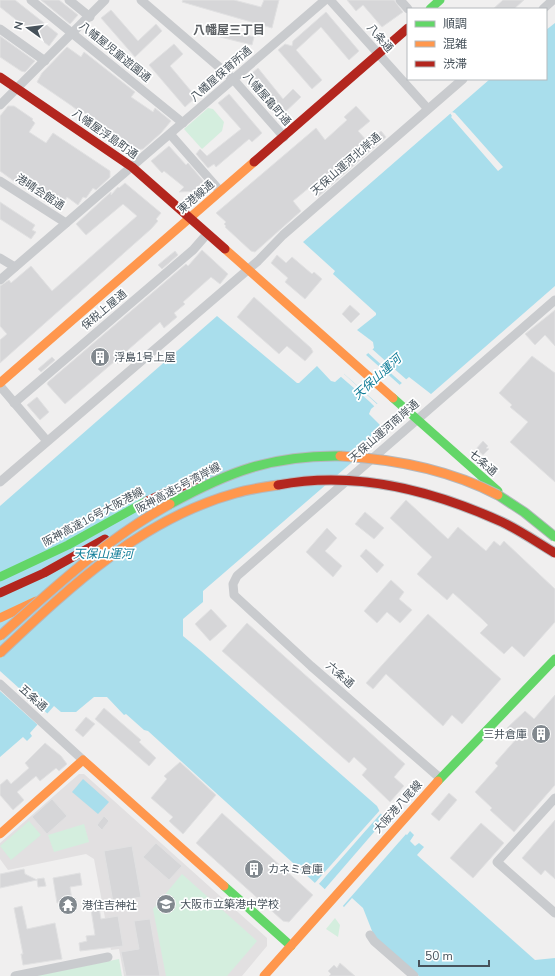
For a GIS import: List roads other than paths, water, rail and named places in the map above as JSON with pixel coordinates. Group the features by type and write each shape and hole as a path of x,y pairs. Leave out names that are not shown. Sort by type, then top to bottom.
{"main road":[{"path":"431,8 440,0"},
{"name":"東港線通","path":"0,383 407,29"},
{"name":"八幡屋浮島町通","path":"0,77 132,167 248,269"},
{"name":"七条通","path":"248,269 555,542"},
{"name":"阪神高速5号湾岸線","path":"0,636 114,538 211,482 252,466 281,460 306,457 359,457 424,468 466,482 495,495 522,511 555,537"},
{"path":"0,593 68,560 199,485 240,472 283,463 330,459 372,461 433,473 478,490 514,507 555,537"},
{"path":"0,653 68,589 109,556 131,541 166,521 193,509 244,491 270,485 298,481 332,479 361,481 412,489 468,506 496,518 555,553"},
{"path":"0,618 55,592 152,532 219,503 245,494 299,485 354,484 383,487 412,493 467,510 519,535 555,557"},
{"name":"阪神高速16号大阪港線","path":"0,577 68,545 143,503 172,490 199,485"},
{"name":"大阪港八尾線","path":"264,976 440,778 555,659"},
{"path":"0,834 83,760 291,946"}],"street":[{"name":"八幡屋児童遊園通","path":"31,0 183,122"},
{"path":"69,0 90,17"},
{"path":"0,105 90,17 105,0"},
{"name":"八幡屋亀町通","path":"141,0 234,79 284,137"},
{"name":"八幡屋保育所通","path":"0,280 325,0"},
{"name":"八条通","path":"330,0 428,109"},
{"path":"400,0 407,8"},
{"path":"544,8 553,0"},
{"path":"0,29 45,60"},
{"name":"天保山運河北岸通","path":"0,482 248,269 283,235 462,80"},
{"path":"170,134 220,191"},
{"name":"港晴会館通","path":"0,181 66,224"},
{"name":"保税上屋通","path":"14,403 193,250 207,234"},
{"path":"0,258 15,267"},
{"name":"天保山運河南岸通","path":"233,584 237,576 416,419 555,300"},
{"path":"0,386 47,441"},
{"name":"六条通","path":"233,584 234,595 311,666 440,778"},
{"name":"五条通","path":"0,684 51,729 83,760"},
{"path":"555,798 497,862 555,913"},
{"path":"370,935 374,941 414,976"},
{"path":"15,976 108,957"}],"water":[{"name":"天保山運河","path":"555,23 555,286 431,394 409,377 371,409 369,414 387,432 203,591 203,602 183,619 183,636 377,806 381,814 407,835 410,831 414,835 410,841 415,846 419,843 424,847 417,855 535,960 555,958 555,976 419,976 374,936 363,908 352,898 344,907 317,882 315,883 148,731 144,730 126,714 124,715 107,697 94,697 76,712 61,712 54,706 30,733 32,736 27,741 23,737 0,757 0,506 217,316 297,383 299,383 317,366 331,381 335,382 374,348 373,342 357,330 376,315 376,313 333,274 335,271 303,242 489,80 547,80 547,29"},
{"path":"83,779 109,802 98,814 72,792"}],"place":[{"name":"浮島1号上屋","path":"100,357"},
{"name":"三井倉庫","path":"541,734"},
{"name":"カネミ倉庫","path":"254,869"},
{"name":"大阪市立築港中学校","path":"166,904"},
{"name":"港住吉神社","path":"68,905"}],"district":[{"name":"八幡屋三丁目","path":"229,30"}]}
